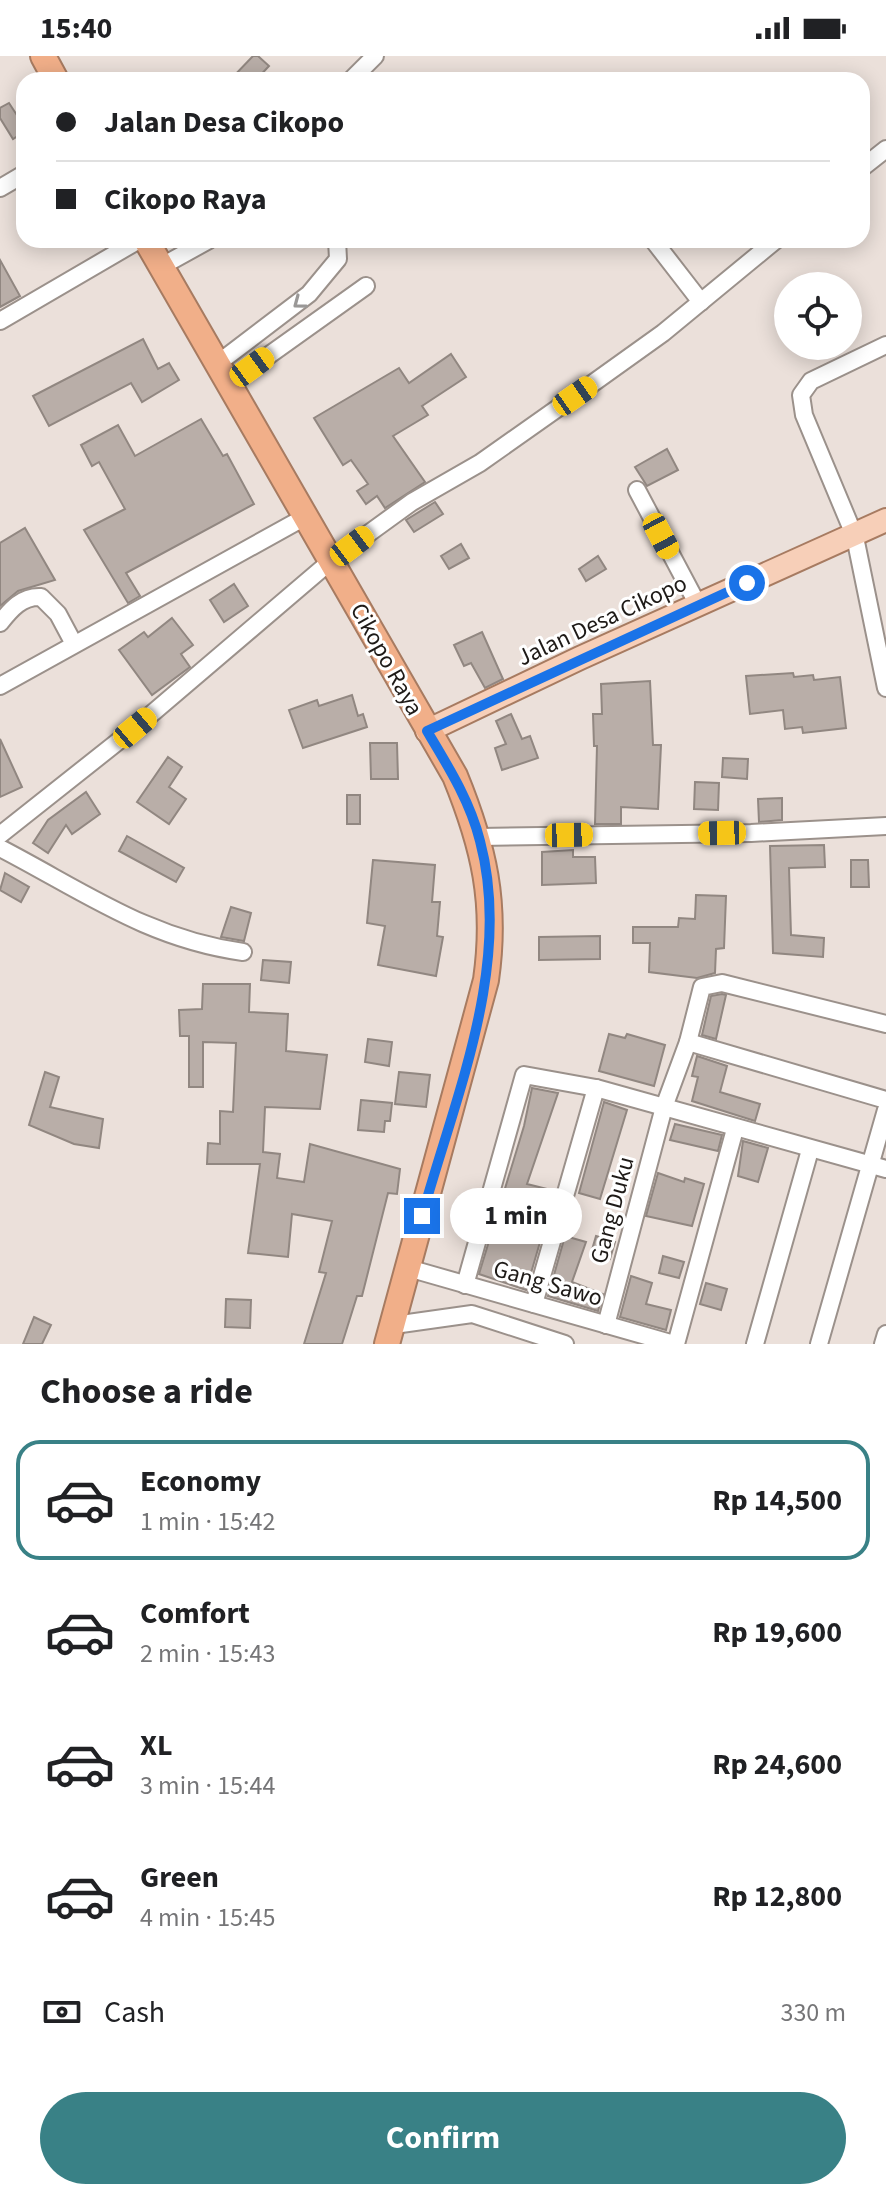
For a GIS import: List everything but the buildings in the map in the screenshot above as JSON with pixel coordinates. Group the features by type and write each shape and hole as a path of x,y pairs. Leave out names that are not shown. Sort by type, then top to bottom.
{"highway":[{"name":"Cikopo Raya","path":"151,248 455,776 479,837 490,902 486,980 390,1334"}],"main road":[{"name":"Jalan Desa Cikopo","path":"427,731 698,605 855,537 886,520"}],"street":[{"path":"359,72 375,56"},
{"path":"870,162 886,149"},
{"path":"0,321 125,248"},
{"path":"162,266 195,248"},
{"path":"223,373 309,294 338,259 337,248"},
{"path":"659,248 701,302"},
{"path":"0,835 135,728 332,560 412,502 480,463 701,302 766,248"},
{"path":"223,373 366,286"},
{"path":"886,345 811,381 801,395 804,415 855,537 886,688"},
{"path":"637,490 698,605"},
{"path":"0,686 305,517"},
{"path":"0,623 14,606 26,599 41,597 58,614 74,644"},
{"path":"479,837 751,833 886,826"},
{"path":"0,848 156,932 198,946 243,952"},
{"name":"Gang Duku","path":"606,1325 664,1107 688,1042 699,991 712,982 886,1024"},
{"path":"688,1042 886,1100"},
{"path":"465,1285 520,1078 529,1075 596,1088 879,1167"},
{"path":"534,1304 596,1088"},
{"path":"819,1344 879,1167 886,1110"},
{"path":"675,1344 735,1129"},
{"path":"755,1344 810,1150"},
{"name":"Gang Sawo","path":"408,1268 675,1344"},
{"path":"390,1334 472,1314 565,1344"},
{"path":"883,1344 886,1334"}],"route":[{"path":"422,1216 480,1009 491,934 486,867 479,837 455,776 427,731 747,583"}]}
